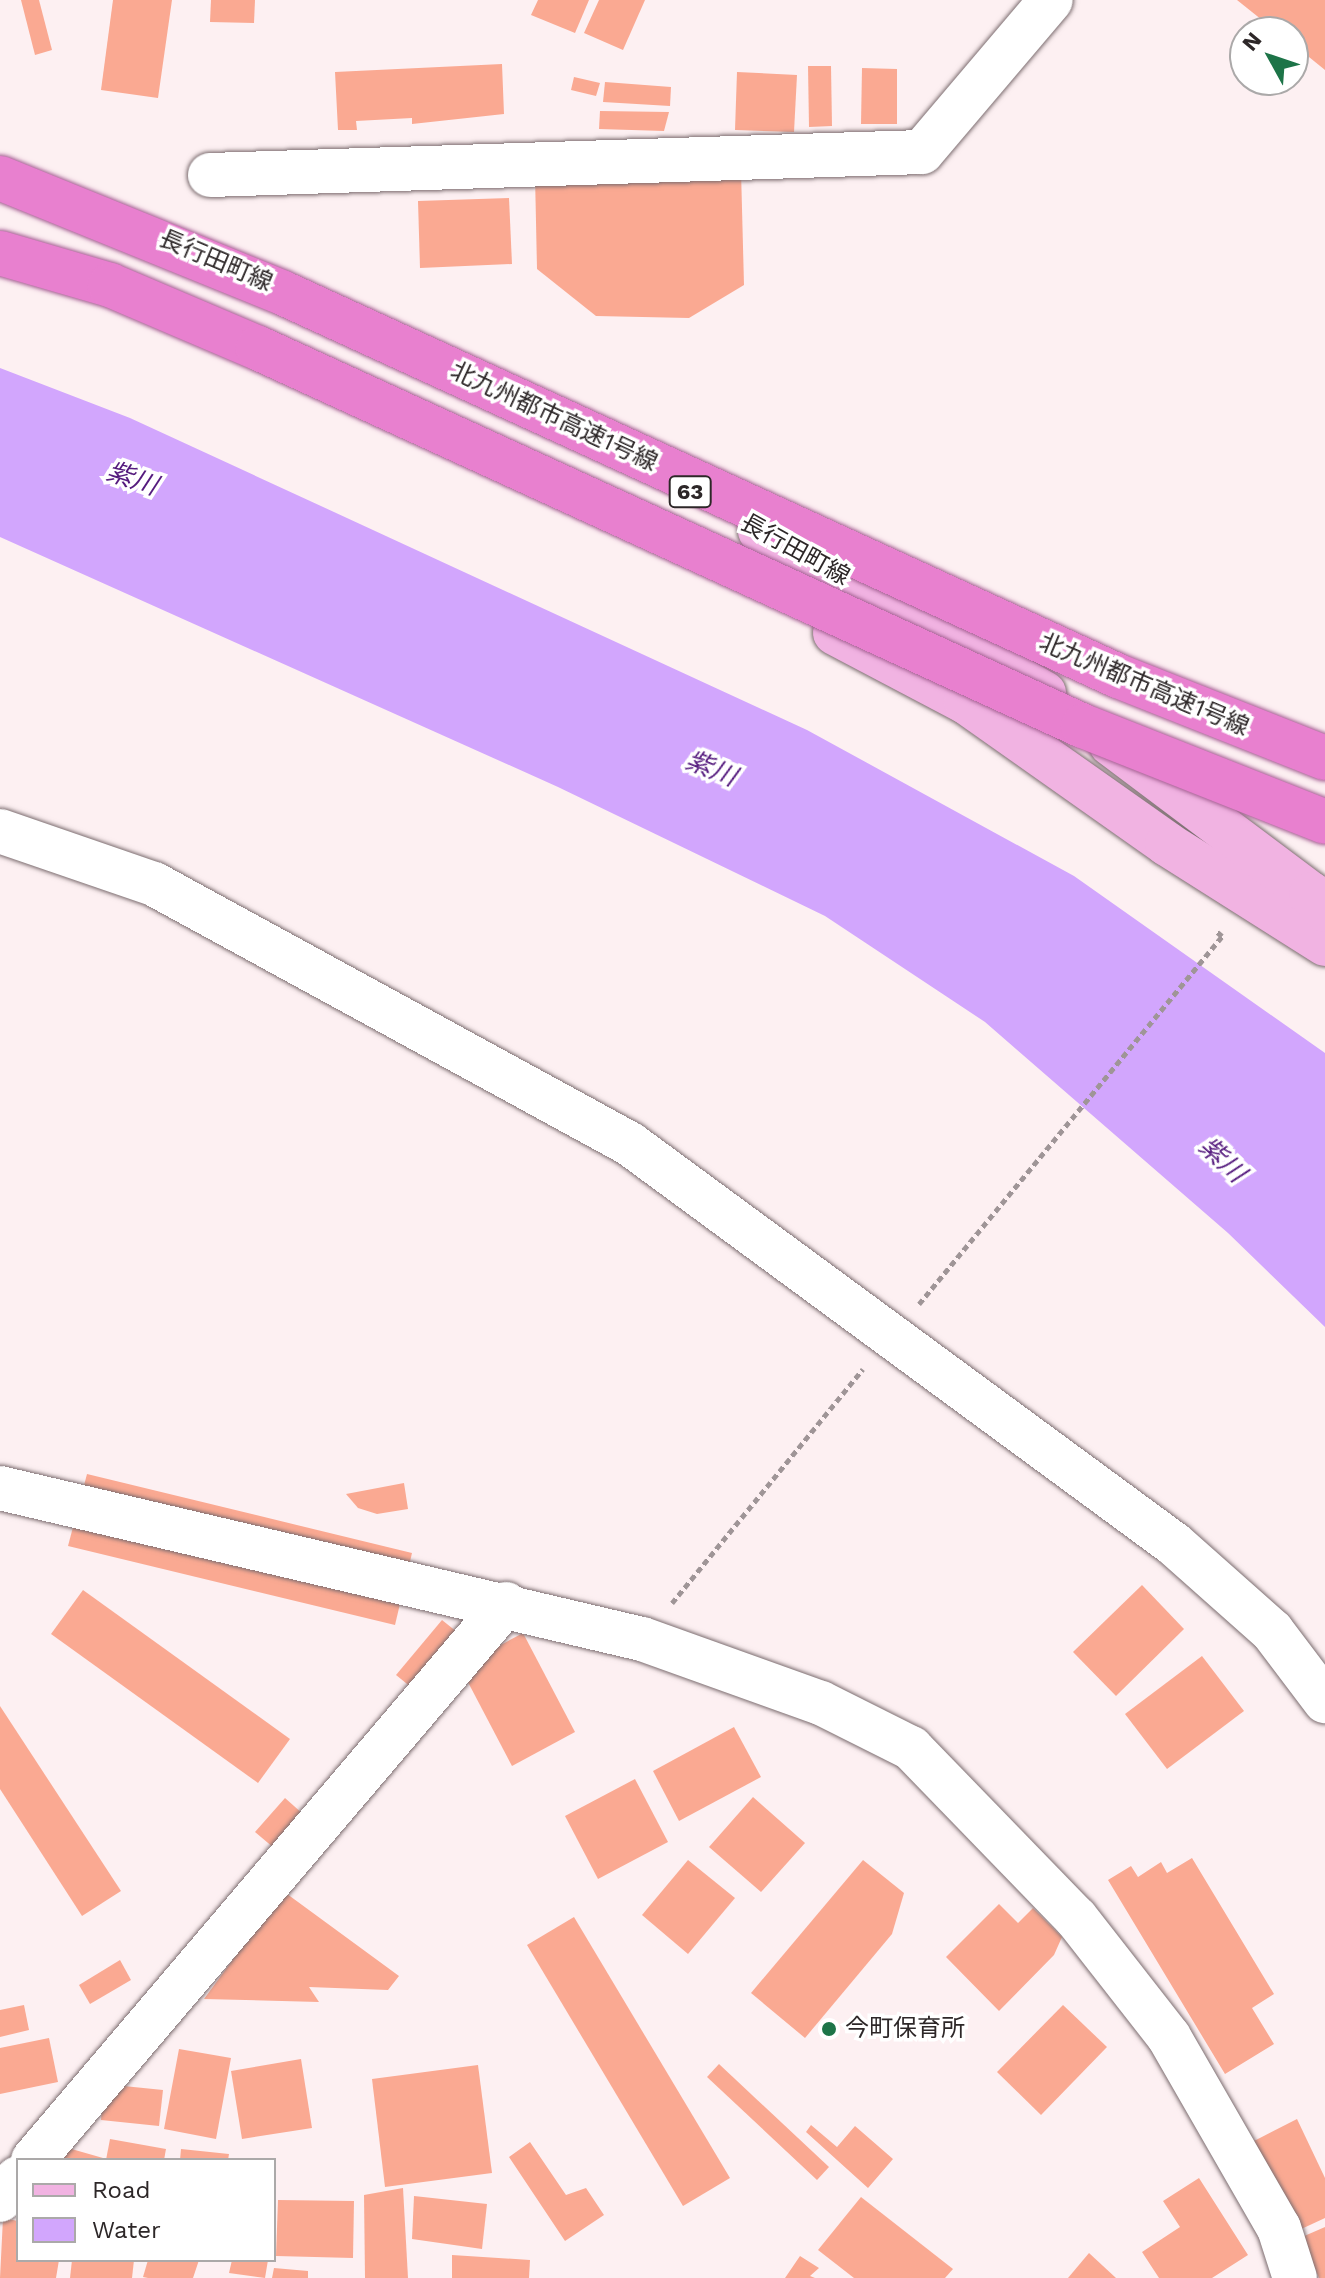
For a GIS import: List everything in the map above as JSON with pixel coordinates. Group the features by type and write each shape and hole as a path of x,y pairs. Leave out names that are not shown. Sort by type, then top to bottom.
{"highway":[{"name":"北九州都市高速1号線","path":"0,178 283,293 1118,676 1325,758"},
{"path":"0,250 110,285 258,348 1083,726 1325,822"}],"main road":[{"name":"長行田町線","path":"0,170 456,362 1022,677 1311,894 1325,910"},
{"name":"63","path":"0,250 39,258 468,437 966,702 1167,844 1325,944"}],"street":[{"path":"210,175 922,152 1051,0"},
{"path":"0,831 154,884 630,1144 905,1319 1174,1544 1272,1631 1325,1701"},
{"path":"0,1488 506,1604 642,1639 821,1703 911,1748 1076,1918 1169,2037 1279,2228 1295,2278"},
{"path":"35,2158 506,1604"},
{"path":"0,2200 16,2180"}],"path":[{"path":"642,1639 1222,936"}],"water":[{"name":"紫川","path":"0,368 130,418 807,730 1074,876 1325,1053 1325,1327 1228,1233 985,1022 825,916 558,787 0,537"}],"building":[{"path":"21,0 39,0 52,50 35,55"},
{"path":"113,0 172,0 158,98 101,90"},
{"path":"211,0 255,0 254,23 210,22"},
{"path":"538,0 589,0 575,33 531,15"},
{"path":"599,0 645,0 623,50 584,33"},
{"path":"1237,0 1325,0 1325,70 1309,57 1309,16 1257,16"},
{"path":"502,64 504,114 412,124 412,118 356,121 357,130 338,130 335,72"},
{"path":"808,66 831,66 832,126 809,127"},
{"path":"862,68 897,69 897,124 861,124"},
{"path":"737,72 797,75 794,132 735,130"},
{"path":"574,77 600,83 596,96 571,90"},
{"path":"605,82 671,87 670,106 603,102"},
{"path":"600,111 669,112 664,131 599,129"},
{"path":"741,170 744,285 689,318 596,316 537,269 535,175"},
{"path":"509,198 512,264 420,268 418,201"},
{"path":"87,1474 412,1553 395,1625 68,1546"},
{"path":"404,1483 408,1509 377,1514 358,1508 346,1494"},
{"path":"1142,1585 1184,1629 1116,1696 1073,1652"},
{"path":"83,1590 290,1739 258,1783 51,1634"},
{"path":"442,1620 462,1636 417,1692 396,1675"},
{"path":"523,1633 575,1732 512,1766 460,1667"},
{"path":"1202,1656 1244,1711 1167,1769 1125,1714"},
{"path":"0,1706 121,1891 82,1916 0,1789"},
{"path":"734,1727 761,1777 679,1821 653,1771"},
{"path":"635,1779 668,1842 598,1879 565,1816"},
{"path":"753,1797 805,1843 761,1892 709,1847"},
{"path":"285,1798 303,1814 274,1848 255,1832"},
{"path":"1192,1858 1274,1994 1252,2008 1274,2044 1225,2074 1108,1880 1131,1866 1138,1877 1161,1862 1167,1873"},
{"path":"688,1860 735,1898 688,1954 642,1915"},
{"path":"863,1860 904,1893 892,1934 805,2038 751,1993"},
{"path":"283,1891 399,1976 388,1990 309,1987 319,2002 204,1999"},
{"path":"999,1904 1018,1923 1033,1908 1062,1937 1054,1955 999,2011 946,1957"},
{"path":"574,1917 730,2178 683,2206 527,1945"},
{"path":"120,1960 131,1980 90,2004 79,1985"},
{"path":"24,2005 29,2030 0,2037 0,2010"},
{"path":"1063,2005 1107,2047 1041,2115 997,2072"},
{"path":"49,2038 58,2082 0,2094 0,2048"},
{"path":"179,2049 231,2058 216,2139 164,2129"},
{"path":"301,2059 312,2128 242,2139 231,2071"},
{"path":"719,2064 829,2167 817,2180 707,2077"},
{"path":"478,2065 492,2173 385,2187 372,2079"},
{"path":"104,2084 163,2090 159,2126 101,2120"},
{"path":"1297,2119 1325,2178 1325,2218 1297,2231 1254,2141"},
{"path":"811,2125 837,2147 855,2126 893,2159 868,2188 806,2132"},
{"path":"110,2139 166,2149 164,2158 106,2158"},
{"path":"47,2142 103,2158 43,2158"},
{"path":"530,2142 566,2195 586,2188 604,2215 565,2241 509,2157"},
{"path":"181,2149 229,2154 228,2158 180,2158"},
{"path":"1199,2178 1248,2255 1212,2278 1159,2278 1142,2252 1180,2227 1163,2201"},
{"path":"403,2188 408,2278 365,2278 364,2195"},
{"path":"414,2196 487,2204 482,2249 412,2239"},
{"path":"861,2197 953,2269 945,2278 854,2278 818,2250"},
{"path":"278,2200 354,2201 353,2258 276,2256"},
{"path":"3,2218 16,2221 16,2262 59,2262 56,2278 0,2278"},
{"path":"1325,2227 1325,2278 1319,2278 1302,2237"},
{"path":"1089,2253 1116,2278 1068,2278"},
{"path":"452,2255 530,2260 529,2278 452,2278"},
{"path":"800,2256 819,2268 810,2276 815,2278 785,2278"},
{"path":"72,2262 134,2262 132,2278 70,2278"},
{"path":"147,2262 198,2262 193,2278 143,2277"},
{"path":"232,2262 268,2262 265,2278 229,2273"},
{"path":"274,2268 308,2271 308,2278 272,2278"}],"place":[{"name":"今町保育所","path":"829,2029"}]}
